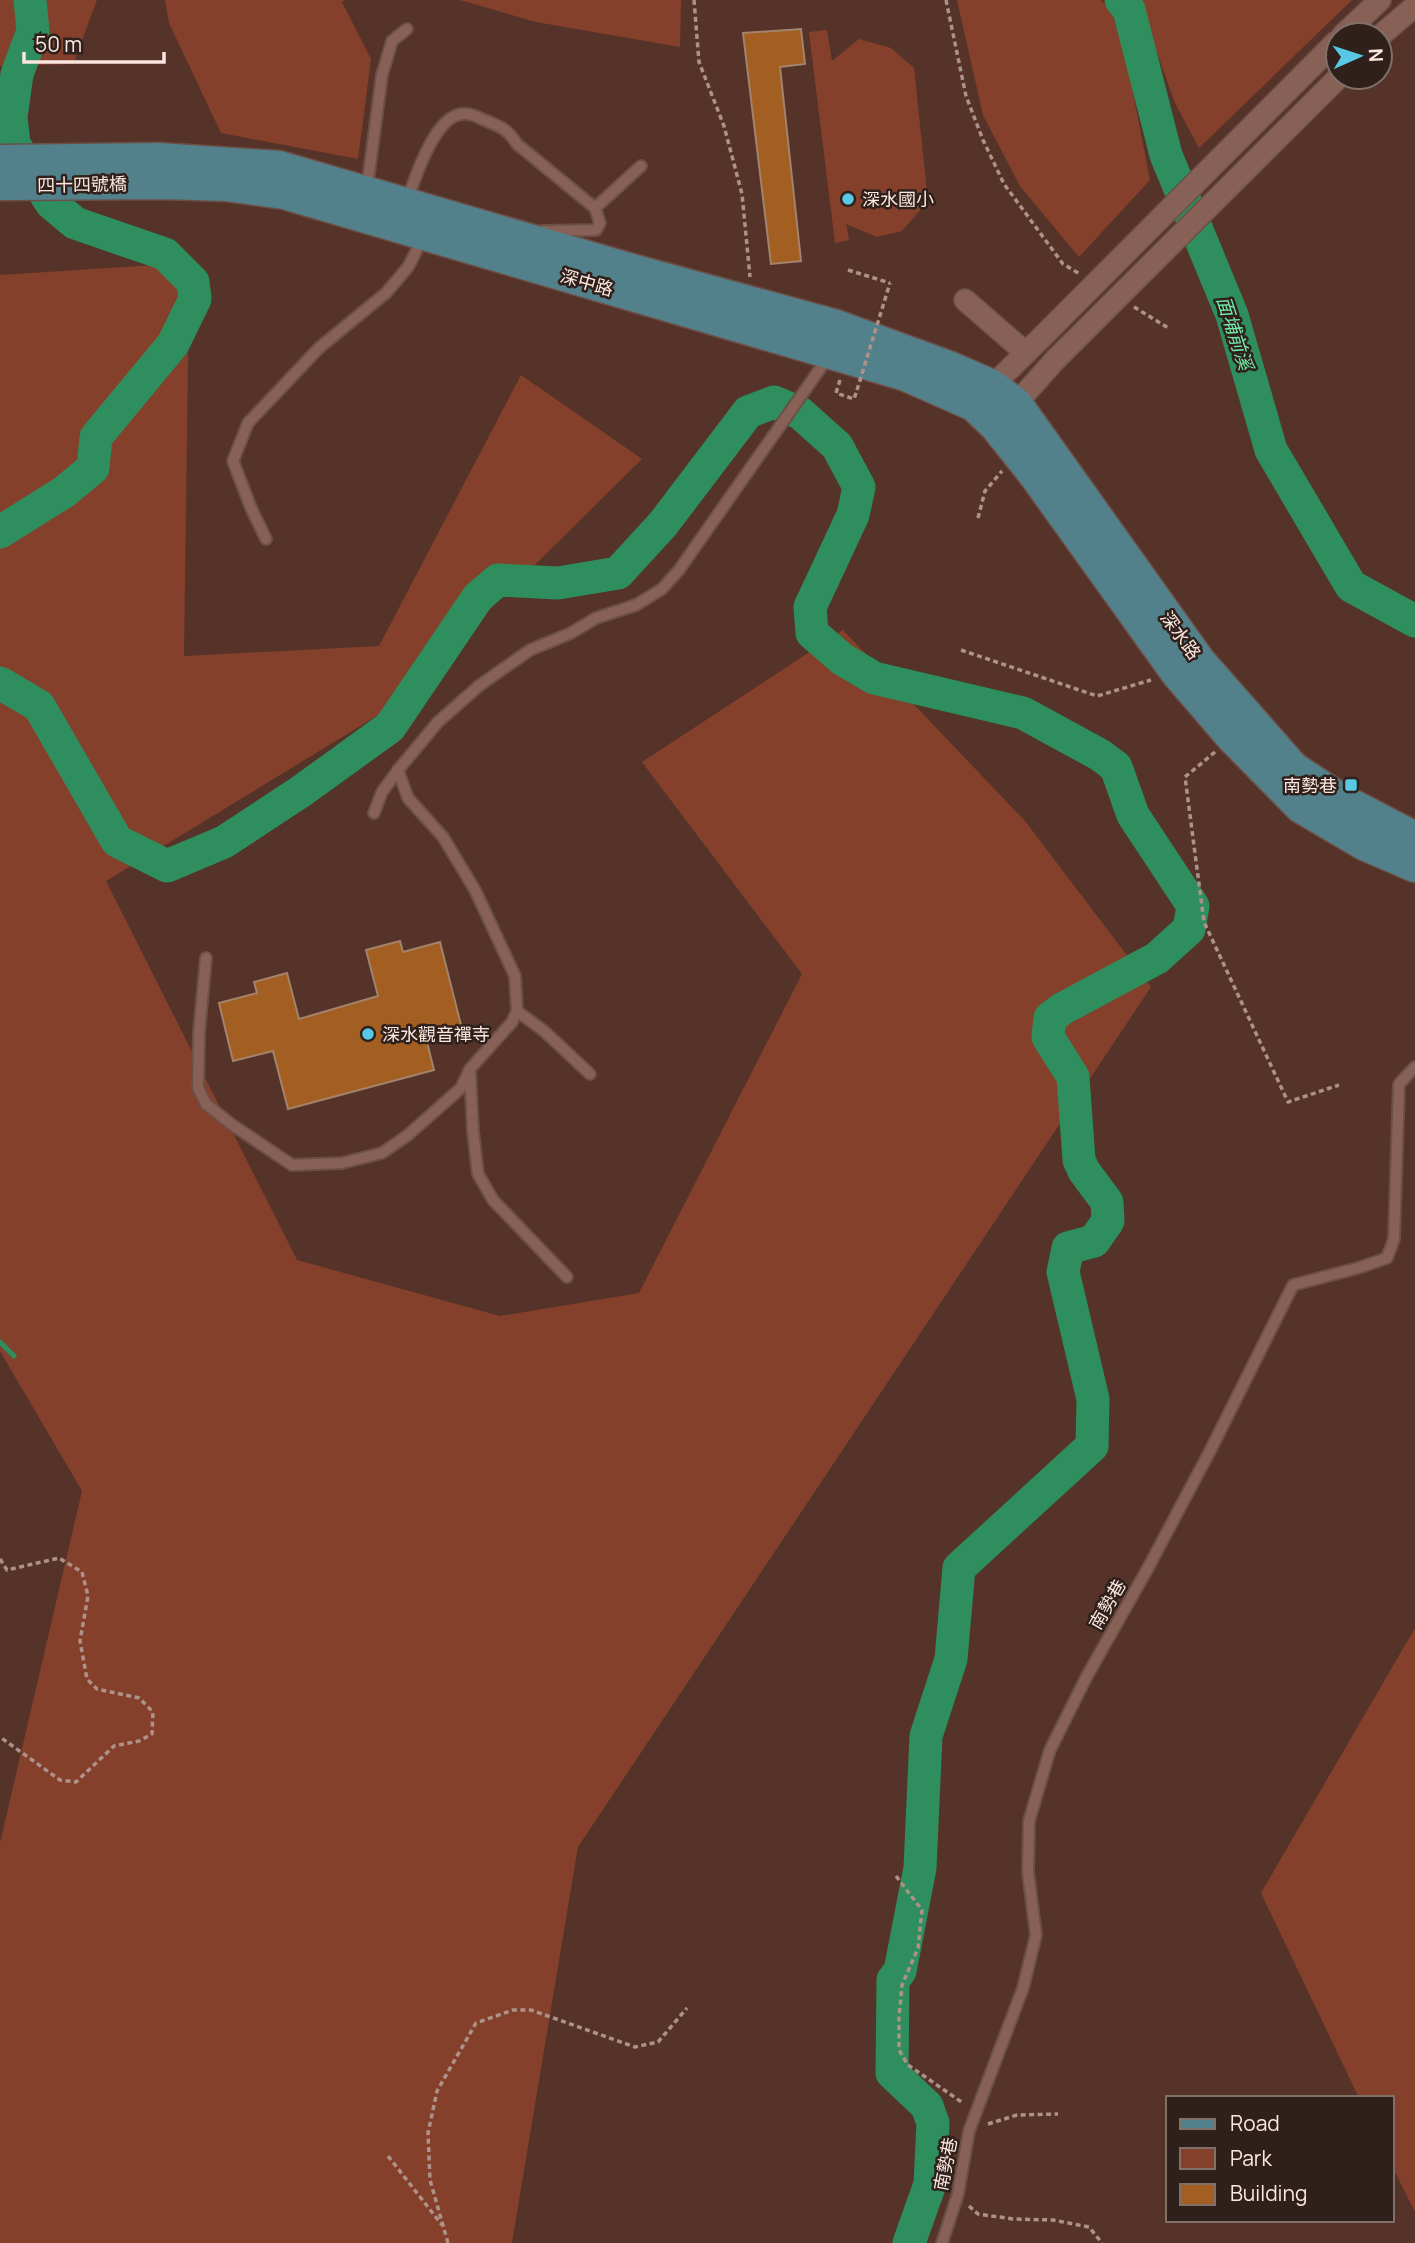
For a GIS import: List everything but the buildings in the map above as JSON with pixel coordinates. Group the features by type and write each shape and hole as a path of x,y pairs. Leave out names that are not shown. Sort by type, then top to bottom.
{"main road":[{"name":"四十四號橋","path":"0,161 161,171"},
{"name":"深中路","path":"161,171 279,167 366,191 421,217 836,352 951,368 995,405"},
{"name":"深中路","path":"161,171 226,185 501,232 752,303 836,352"},
{"name":"四十四號橋","path":"0,184 161,171"},
{"name":"深水路","path":"995,405 1017,452 1177,673 1233,738 1301,807 1364,844 1415,866"},
{"name":"深水路","path":"995,405 1199,661 1293,768 1340,799 1415,838"}],"street":[{"path":"1372,21 1391,12"},
{"path":"995,405 1033,346 1324,54"},
{"path":"995,405 1055,360 1325,91"},
{"path":"965,300 1033,346"}],"lane":[{"path":"366,191 382,75 392,41 407,29"},
{"path":"266,539 233,461 248,423 319,348 386,293 408,267 421,217 424,155 447,120 461,114 474,115 508,131 517,144 595,208 600,223 596,230 501,232"},
{"path":"595,208 641,166"},
{"path":"374,813 382,792 398,770 438,722 480,685 530,650 596,618 636,605 662,589 679,570 836,352"},
{"path":"206,958 199,1032 198,1088 206,1104 292,1165 342,1163 382,1153 408,1135 461,1088 470,1069 513,1023 517,1011 515,976 475,890 443,837 408,797 398,770"},
{"path":"517,1011 544,1031 590,1074"},
{"name":"南勢巷","path":"942,2243 958,2194 970,2132 1023,1988 1036,1935 1028,1872 1029,1821 1050,1750 1087,1676 1210,1451 1293,1285 1387,1258 1394,1239 1399,1084 1415,1067"},
{"path":"470,1069 478,1174 492,1200 567,1277"}],"path":[{"path":"694,0 699,62 724,126 742,194 752,303"},
{"path":"946,0 965,96 1004,184 1063,264 1087,278"},
{"path":"836,352 836,393 854,399 890,283 848,270"},
{"path":"1135,307 1170,329"},
{"path":"978,518 985,491 1017,452"},
{"path":"961,650 1097,696 1177,673"},
{"path":"1233,738 1185,777 1204,922 1289,1102 1339,1085"},
{"path":"0,1559 7,1570 59,1558 82,1573 88,1596 80,1641 87,1679 97,1689 139,1698 153,1712 152,1734 139,1741 114,1746 76,1782 60,1780 0,1737"},
{"path":"896,1876 922,1910 918,1948 902,1984 899,2050 908,2065 976,2113"},
{"path":"447,2243 430,2180 428,2133 437,2091 476,2023 513,2010 531,2010 635,2047 658,2042 687,2008"},
{"path":"970,2132 1017,2115 1058,2113"},
{"path":"388,2155 443,2227"},
{"path":"958,2194 978,2214 1013,2219 1053,2220 1089,2227 1102,2243"}],"green space":[{"path":"0,0 97,0 73,64 0,66"},
{"path":"165,0 344,0 342,2 371,59 358,159 221,133 169,23"},
{"path":"460,0 681,0 680,47 536,22"},
{"path":"957,0 1101,0 1112,13 1125,51 1150,180 1079,257 1020,186 983,115"},
{"path":"1138,0 1352,0 1330,21 1324,21 1324,27 1199,148 1175,103"},
{"path":"827,30 832,61 859,39 891,48 914,68 928,201 902,231 877,237 846,224 849,240 835,243 809,32"},
{"path":"186,263 188,361 184,656 379,646 521,375 642,459 390,708 106,881 297,1260 500,1316 639,1293 802,974 642,762 843,630 1025,821 1151,987 578,1847 512,2243 0,2243 0,1843 82,1491 0,1351 0,275"},
{"path":"1415,1628 1415,2212 1394,2170 1394,2096 1358,2096 1261,1893"}],"waterway":[{"path":"0,532 64,492 93,468 96,437 173,344 195,299 193,282 165,254 75,223 51,203 14,144 11,117 17,74 33,31 30,0"},
{"name":"面埔前溪","path":"1121,0 1129,10 1166,155 1232,315 1271,450 1351,586 1415,621"},
{"path":"0,683 39,706 117,841 167,866 224,842 300,792 390,727 478,597 498,580 558,583 618,573 663,524 748,412 774,402 800,413 837,446 859,487 853,515 810,607 812,633 842,659 874,678 1023,713 1100,755 1116,767 1133,815 1193,906 1189,929 1157,958 1050,1018 1048,1037 1073,1077 1079,1160 1107,1202 1108,1221 1094,1241 1068,1248 1063,1272 1093,1399 1092,1446 959,1568 951,1659 926,1736 920,1868 900,1971 893,1980 892,2073 927,2106 933,2123 930,2184 909,2243"},
{"path":"0,1342 14,1356"}],"place":[{"name":"深水國小","path":"848,199"},
{"name":"南勢巷","path":"1351,785"},
{"name":"深水觀音禪寺","path":"368,1034"}]}
